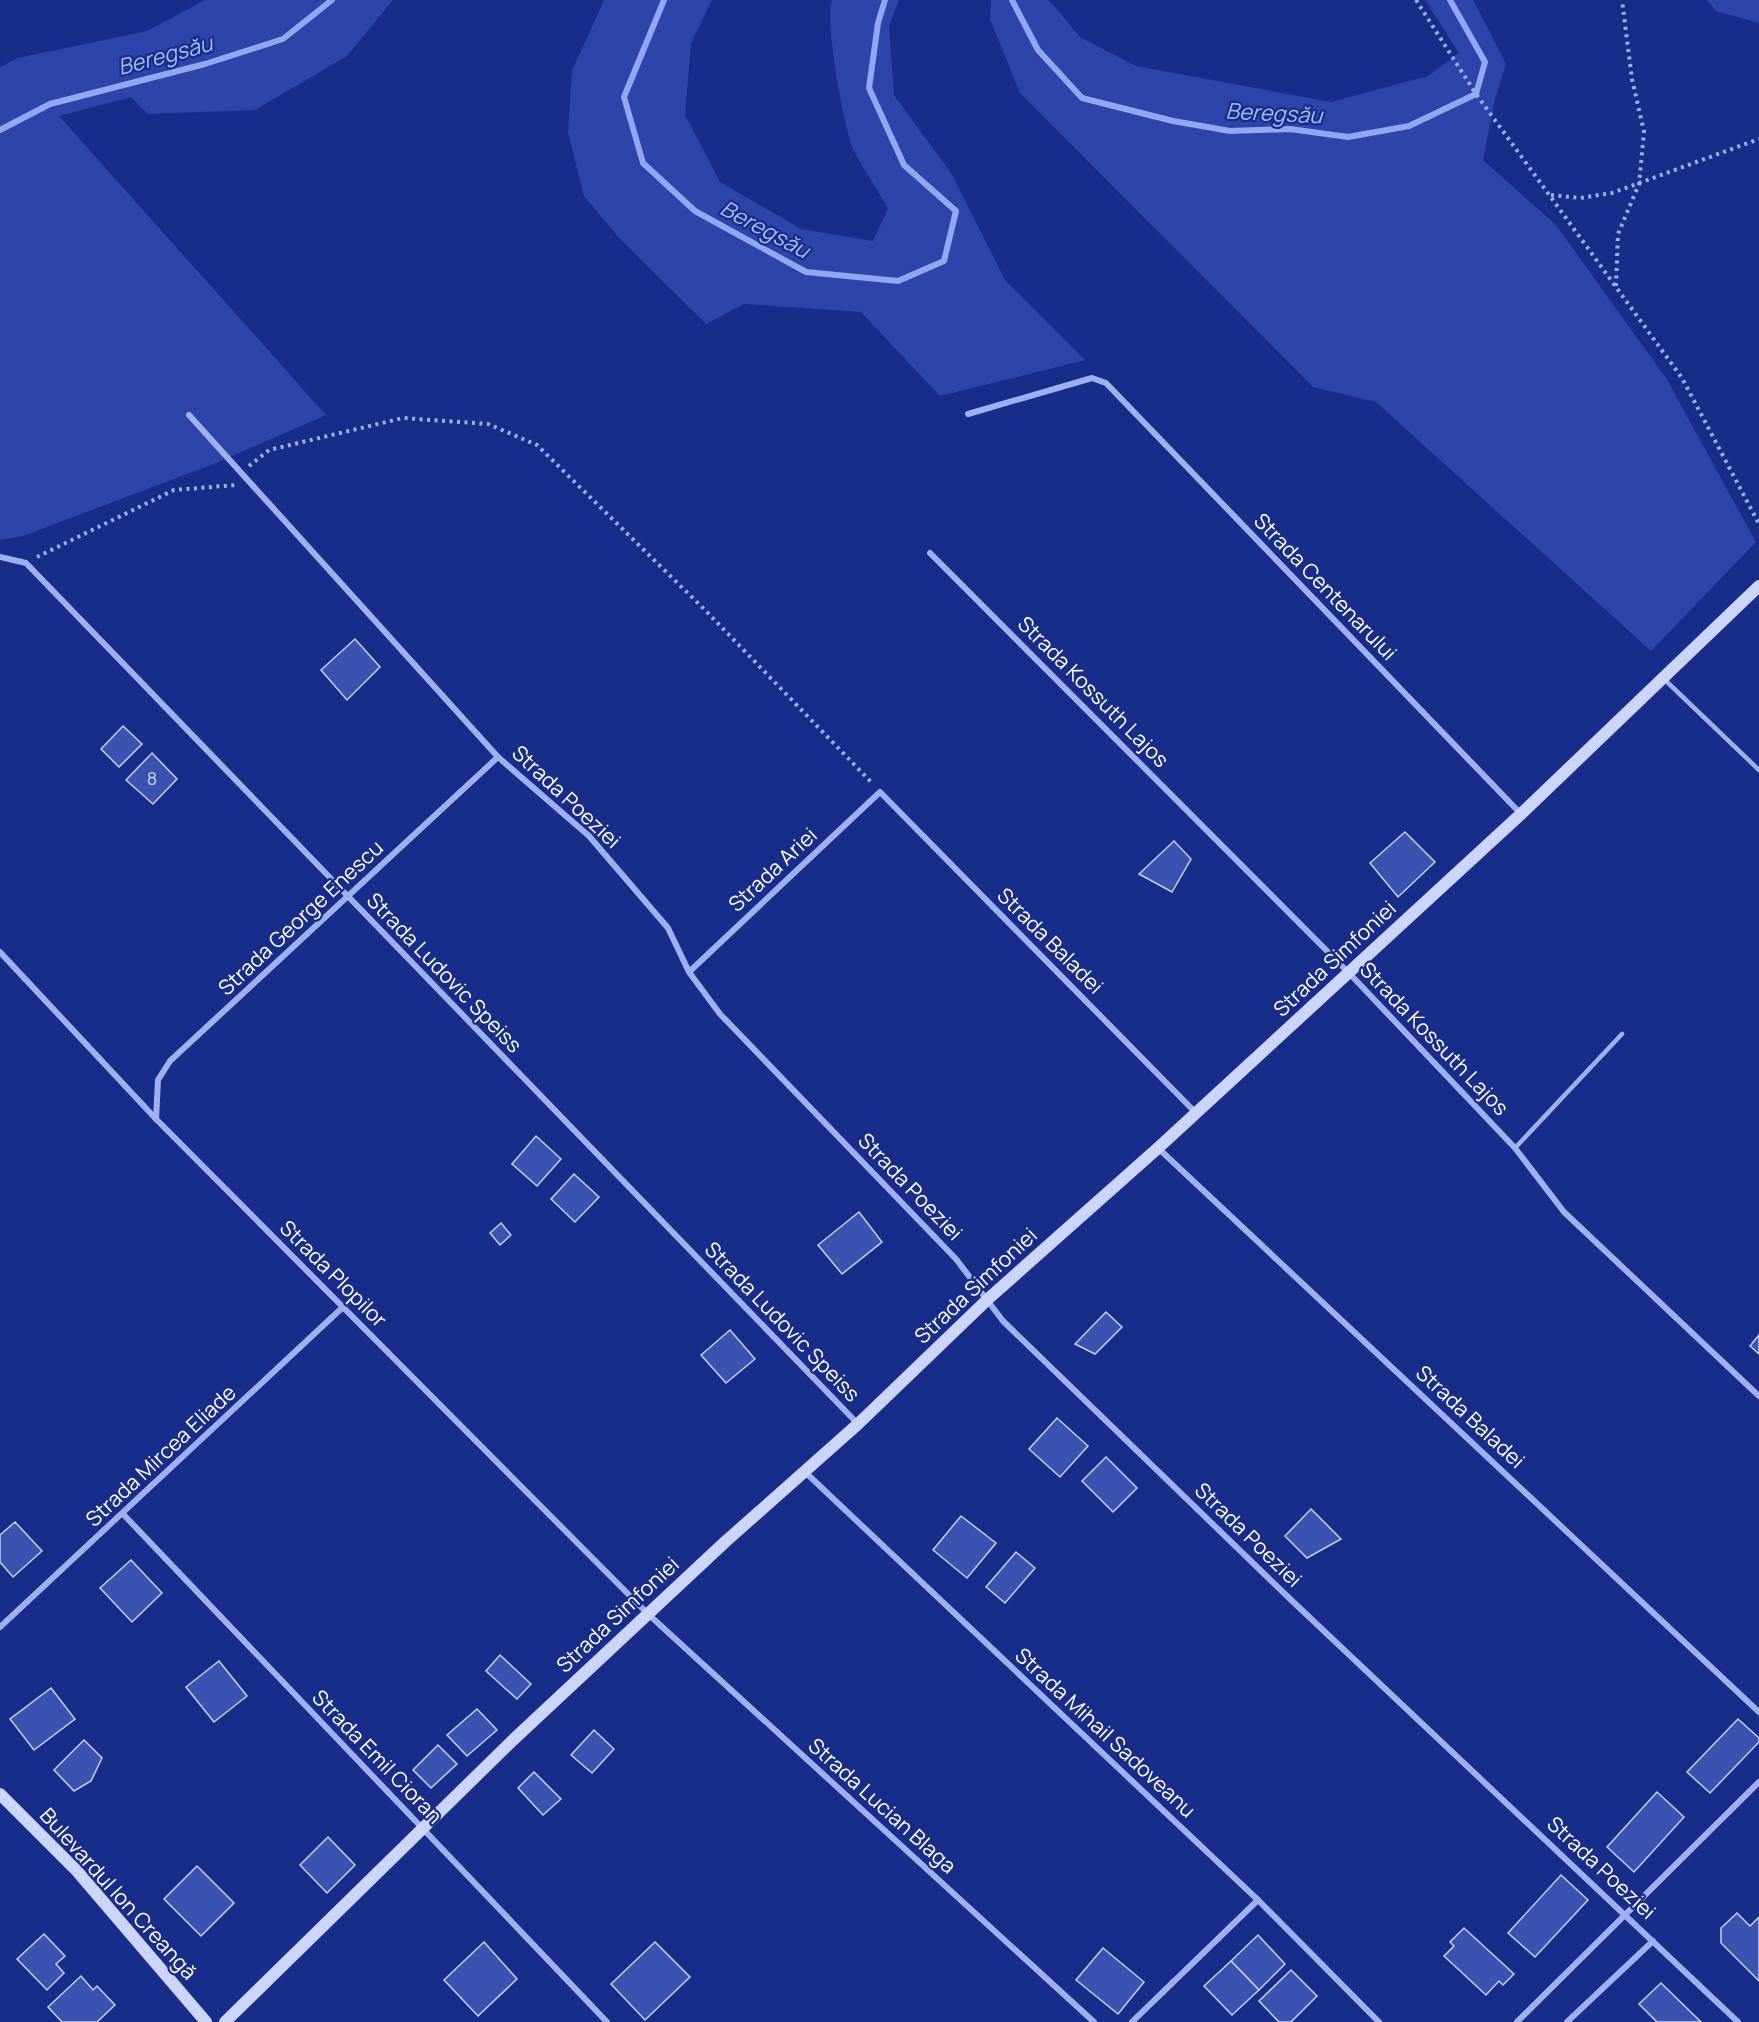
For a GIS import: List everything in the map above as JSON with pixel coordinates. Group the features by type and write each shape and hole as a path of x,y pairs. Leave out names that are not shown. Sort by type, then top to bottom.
{"street":[{"name":"Strada Centenarului","path":"968,414 1092,378 1106,383 1521,814"},
{"name":"Strada Poeziei","path":"189,415 498,757 589,836 668,928 689,972 720,1014 956,1260 1003,1321 1288,1597 1738,2022"},
{"name":"Strada Kossuth Lajos","path":"930,553 1349,973 1515,1148 1564,1212 1759,1395"},
{"path":"0,557 26,563"},
{"name":"Strada Ludovic Speiss","path":"26,563 858,1424"},
{"name":"Strada Simfoniei","path":"225,2022 423,1828 648,1614 858,1424 988,1299 1158,1148 1521,814 1759,586"},
{"name":"Strada George Enescu","path":"156,1119 158,1080 170,1061 498,757"},
{"name":"Strada Ariei","path":"689,972 880,792"},
{"name":"Strada Baladei","path":"880,792 1196,1113"},
{"name":"Strada Plopilor","path":"0,952 156,1119 648,1614"},
{"name":"Strada Baladei","path":"1158,1148 1759,1712"},
{"name":"Strada Mircea Eliade","path":"0,1627 343,1307"},
{"name":"Strada Mihail Sadoveanu","path":"804,1472 1258,1900 1380,2022"},
{"name":"Strada Emil Cioran","path":"123,1514 607,2022"},
{"name":"Strada Lucian Blaga","path":"648,1614 1094,2022"},
{"path":"1517,2022 1759,1782"},
{"name":"Bulevardul Ion Creangă","path":"0,1794 76,1871 206,2022"},
{"path":"1132,2022 1258,1900"},
{"path":"1567,2022 1653,1941"}],"lane":[{"path":"1663,678 1759,770"},
{"path":"1515,1148 1622,1034"}],"path":[{"path":"1416,0 1476,94 1682,378 1759,524"},
{"path":"1616,286 1618,234 1639,184 1644,132 1632,79 1622,0"},
{"path":"1551,195 1580,198 1612,194 1759,139"},
{"path":"241,472 269,450 403,418 488,424 537,445 706,611 880,792"},
{"path":"26,563 174,490 252,484"}],"shaded area":[{"path":"205,0 393,0 347,56 255,110 148,114 131,97 59,116 326,415 216,463 23,536 0,540 0,67 18,58 147,31"},
{"path":"604,0 712,0 691,43 685,115 720,182 801,229 873,241 888,208 853,149 849,137 836,73 830,11 832,0 899,0 889,26 894,95 951,173 1005,280 1085,360 940,396 861,312 744,304 706,324 620,239 584,196 568,133 572,71"},
{"path":"991,0 1049,0 1080,37 1136,66 1331,102 1428,76 1459,53 1425,0 1473,0 1506,64 1495,99 1483,160 1556,225 1666,378 1756,542 1651,651 1376,402 1313,387 1020,93 990,19"},
{"path":"1707,0 1759,0 1759,23 1716,11"}],"building":[{"path":"355,639 380,667 347,700 321,670"},
{"path":"123,726 142,744 119,767 101,749"},
{"path":"152,753 177,779 153,804 126,780"},
{"path":"1405,832 1435,862 1398,897 1370,863"},
{"path":"1174,841 1191,859 1172,892 1139,874"},
{"path":"536,1136 561,1159 537,1186 512,1164"},
{"path":"574,1174 599,1197 575,1222 551,1199"},
{"path":"859,1212 882,1242 842,1274 818,1245"},
{"path":"501,1223 511,1235 500,1245 490,1233"},
{"path":"1106,1312 1122,1327 1095,1354 1075,1344"},
{"path":"730,1330 755,1359 726,1383 701,1355"},
{"path":"1759,1335 1759,1354 1750,1346"},
{"path":"1057,1418 1088,1446 1060,1477 1029,1449"},
{"path":"1106,1457 1137,1488 1113,1512 1082,1481"},
{"path":"1311,1509 1341,1539 1307,1558 1285,1536"},
{"path":"961,1516 996,1543 967,1578 933,1550"},
{"path":"15,1522 42,1551 13,1577 0,1562 0,1535"},
{"path":"1016,1552 1035,1568 1005,1603 986,1587"},
{"path":"131,1560 162,1593 132,1622 100,1588"},
{"path":"500,1655 531,1684 517,1699 486,1671"},
{"path":"219,1661 247,1696 214,1722 186,1687"},
{"path":"51,1688 75,1719 34,1750 10,1719"},
{"path":"477,1709 497,1730 467,1756 447,1735"},
{"path":"1738,1719 1759,1738 1759,1742 1710,1793 1687,1772"},
{"path":"594,1730 614,1749 592,1773 571,1755"},
{"path":"84,1740 102,1758 91,1781 74,1791 54,1770"},
{"path":"438,1745 457,1764 431,1788 413,1770"},
{"path":"534,1772 561,1799 543,1815 518,1788"},
{"path":"1657,1792 1684,1817 1634,1872 1607,1847"},
{"path":"328,1837 355,1865 327,1893 300,1865"},
{"path":"197,1866 234,1903 201,1936 164,1899"},
{"path":"1561,1875 1588,1900 1535,1957 1508,1933"},
{"path":"1737,1913 1750,1926 1759,1917 1759,1981 1721,1943 1721,1928"},
{"path":"1464,1928 1514,1974 1503,1985 1499,1981 1486,1995 1444,1956 1454,1946 1450,1942"},
{"path":"44,1934 65,1956 56,1964 64,1973 47,1990 17,1959"},
{"path":"1258,1935 1285,1964 1259,1990 1231,1961"},
{"path":"484,1942 517,1979 478,2016 444,1980"},
{"path":"655,1942 690,1977 645,2020 611,1984"},
{"path":"1103,1948 1144,1982 1118,2014 1076,1980"},
{"path":"1231,1961 1259,1990 1232,2015 1204,1986"},
{"path":"1291,1970 1317,1996 1291,2022 1279,2022 1259,2001"},
{"path":"81,1976 93,1990 97,1986 115,2005 97,2022 62,2022 48,2007"},
{"path":"1661,1983 1701,2022 1657,2022 1639,2004"}],"waterway":[{"name":"Beregsău","path":"0,130 50,104 205,64 283,39 332,0"},
{"name":"Beregsău","path":"664,0 624,97 643,163 695,211 806,272 898,281 944,261 956,211 904,165 869,88 878,23 885,0"},
{"name":"Beregsău","path":"1012,0 1038,50 1082,98 1173,121 1230,131 1290,129 1348,137 1409,126 1476,94 1485,62 1450,0"}]}
